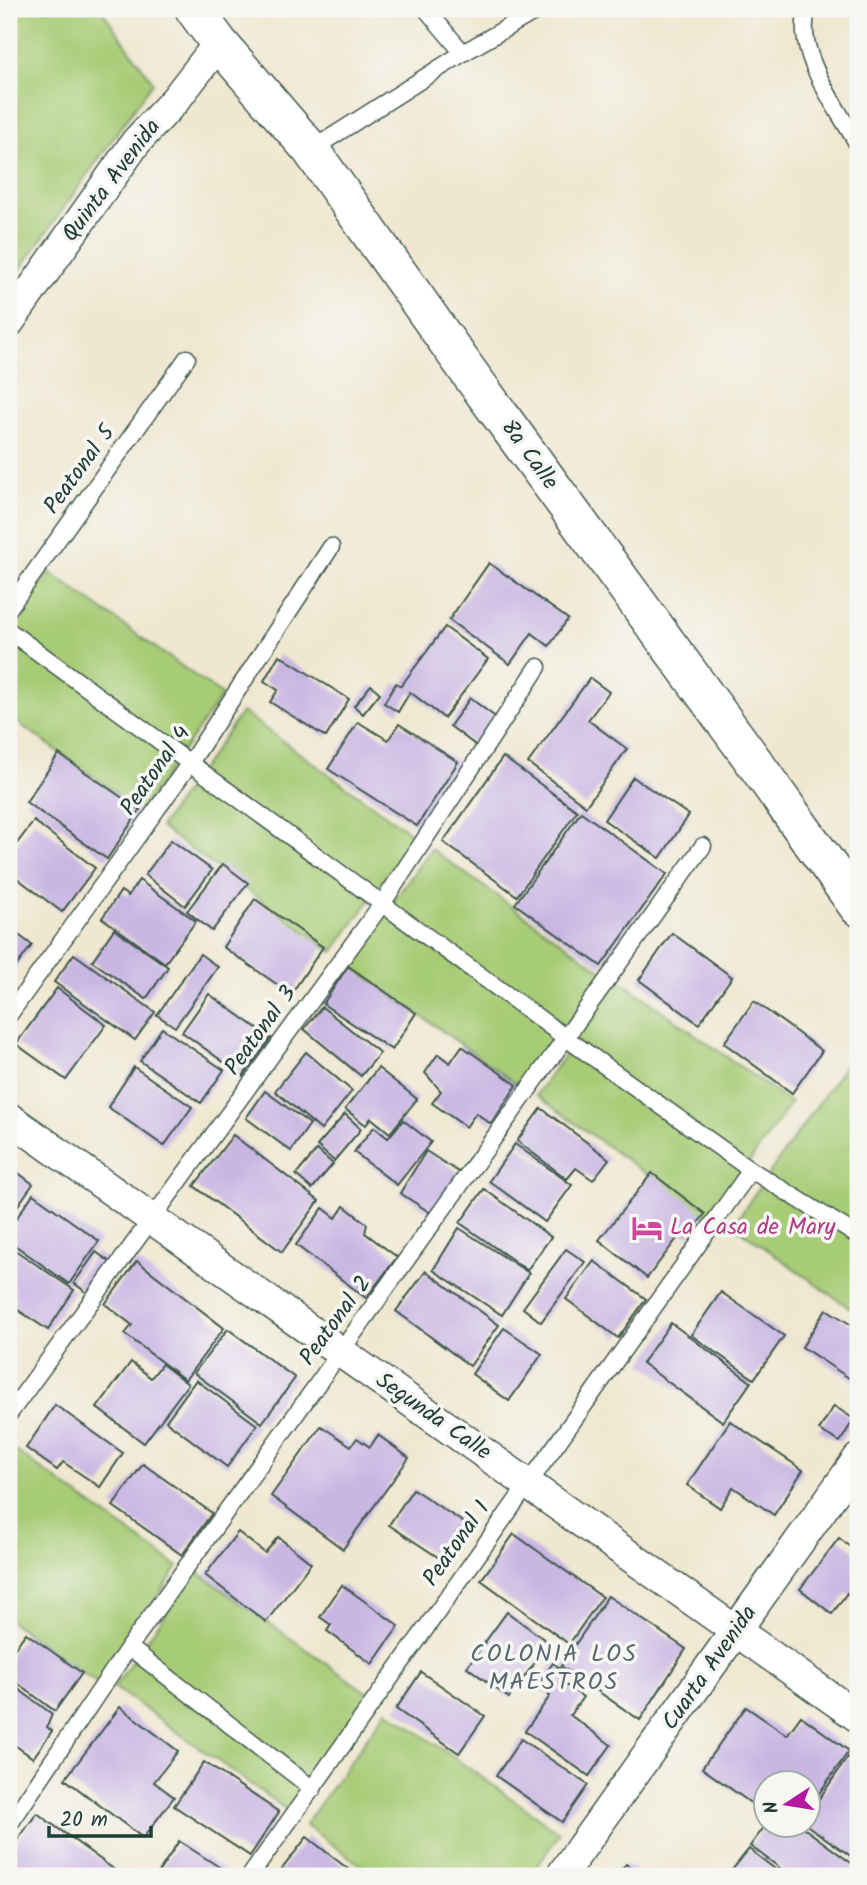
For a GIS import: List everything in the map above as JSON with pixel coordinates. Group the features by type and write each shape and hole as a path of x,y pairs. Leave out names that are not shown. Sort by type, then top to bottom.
{"street":[{"name":"8a Calle","path":"194,9 219,43 311,150 470,374 858,907"},
{"name":"Quinta Avenida","path":"9,322 136,142 175,100 219,43"},
{"name":"Segunda Calle","path":"9,1118 858,1717"},
{"name":"Cuarta Avenida","path":"561,1876 858,1459"}],"lane":[{"path":"426,9 463,53"},
{"path":"311,150 463,53 539,9"},
{"path":"808,9 804,19 809,57 858,145"},
{"name":"Peatonal 5","path":"9,608 187,358"},
{"name":"Peatonal 4","path":"9,1015 190,763 331,547"},
{"path":"9,631 751,1170 858,1236"},
{"name":"Peatonal 3","path":"9,1414 383,902 538,667"},
{"name":"Peatonal 2","path":"9,1825 129,1647 703,846"},
{"name":"Peatonal 1","path":"250,1876 751,1170"},
{"path":"129,1647 313,1788"}],"green space":[{"path":"9,9 101,9 153,82 9,285"},
{"path":"49,572 222,695 141,811 9,716 9,629"},
{"path":"242,712 415,836 333,952 160,827"},
{"path":"431,849 604,972 522,1088 349,964"},
{"path":"618,979 791,1103 709,1219 536,1095"},
{"path":"858,1047 858,1314 733,1225"},
{"path":"9,1446 178,1567 97,1683 9,1620"},
{"path":"196,1571 369,1694 287,1810 114,1687"},
{"path":"387,1710 560,1833 530,1876 376,1876 305,1825"}],"building":[{"path":"489,563 568,619 549,646 532,633 510,664 449,620"},
{"path":"445,627 488,659 444,718 410,692 398,712 384,703 396,683 401,686"},
{"path":"279,655 349,699 326,737 270,702 278,690 264,681"},
{"path":"590,678 609,692 588,720 627,749 586,806 528,763"},
{"path":"371,685 380,693 363,714 354,706"},
{"path":"470,698 498,719 478,747 450,726"},
{"path":"358,722 388,740 399,724 458,762 417,826 328,769"},
{"path":"59,754 140,810 107,859 26,802"},
{"path":"503,757 577,811 517,896 443,842"},
{"path":"633,777 689,815 660,858 604,820"},
{"path":"581,812 667,874 601,966 515,904"},
{"path":"34,821 95,868 62,912 9,872 9,854"},
{"path":"171,840 212,870 185,906 145,875"},
{"path":"223,864 248,883 212,931 187,911"},
{"path":"139,880 196,921 165,963 102,918 121,891 128,896"},
{"path":"255,899 323,947 291,994 223,947"},
{"path":"9,928 32,945 9,976"},
{"path":"114,929 168,967 146,999 92,961"},
{"path":"672,933 732,977 699,1024 639,980"},
{"path":"74,954 155,1012 135,1040 54,982"},
{"path":"200,954 218,967 175,1027 157,1015"},
{"path":"348,966 416,1013 392,1050 323,1004"},
{"path":"57,988 106,1025 66,1080 16,1044"},
{"path":"209,994 271,1038 243,1076 182,1032"},
{"path":"754,1001 822,1051 792,1093 724,1043"},
{"path":"322,1007 380,1053 361,1076 304,1029"},
{"path":"162,1028 224,1070 201,1103 140,1061"},
{"path":"462,1046 517,1085 491,1124 476,1113 466,1127 432,1103 441,1091 425,1073 438,1054 450,1063"},
{"path":"306,1052 352,1091 321,1130 275,1091"},
{"path":"134,1067 192,1107 164,1146 108,1107"},
{"path":"378,1068 417,1099 390,1133 371,1118 366,1125 345,1109"},
{"path":"265,1091 310,1124 291,1151 246,1118"},
{"path":"541,1108 609,1159 593,1180 576,1168 567,1179 517,1141"},
{"path":"345,1114 361,1129 334,1161 317,1146"},
{"path":"403,1120 431,1142 397,1185 354,1152 374,1127 388,1138"},
{"path":"233,1135 319,1201 282,1252 194,1186"},
{"path":"515,1144 572,1185 545,1222 489,1181"},
{"path":"317,1150 333,1164 312,1189 296,1175"},
{"path":"426,1151 463,1175 437,1217 400,1193"},
{"path":"9,1166 33,1184 9,1218"},
{"path":"652,1173 705,1214 688,1236 682,1232 647,1278 599,1240"},
{"path":"484,1189 551,1237 527,1270 460,1223"},
{"path":"33,1194 99,1241 69,1284 9,1241 9,1229"},
{"path":"344,1206 367,1224 365,1233 397,1257 366,1298 296,1245 323,1208 336,1218"},
{"path":"459,1228 529,1273 502,1315 433,1270"},
{"path":"9,1246 74,1290 48,1330 9,1304"},
{"path":"566,1249 585,1262 541,1322 523,1308"},
{"path":"96,1252 110,1262 87,1293 74,1283"},
{"path":"137,1261 224,1328 185,1380 125,1334 132,1325 105,1304"},
{"path":"594,1261 646,1299 618,1338 566,1299"},
{"path":"426,1271 499,1325 470,1366 396,1311"},
{"path":"721,1292 784,1336 754,1379 691,1335"},
{"path":"826,1309 858,1329 858,1384 802,1347"},
{"path":"671,1323 751,1382 723,1422 642,1363"},
{"path":"504,1328 542,1354 509,1401 472,1374"},
{"path":"228,1329 295,1378 262,1423 194,1373"},
{"path":"131,1362 151,1378 162,1364 188,1384 144,1443 97,1408"},
{"path":"196,1380 257,1425 227,1467 166,1421"},
{"path":"55,1405 123,1453 100,1487 63,1462 57,1470 26,1448"},
{"path":"834,1406 854,1419 840,1442 819,1430"},
{"path":"730,1421 803,1470 774,1515 733,1487 720,1508 687,1485"},
{"path":"321,1426 351,1446 357,1438 370,1447 378,1435 409,1458 343,1549 271,1496"},
{"path":"143,1464 212,1513 182,1555 113,1506"},
{"path":"413,1489 467,1525 444,1561 389,1525"},
{"path":"238,1532 265,1553 278,1537 311,1563 266,1622 205,1575"},
{"path":"514,1534 602,1597 569,1644 481,1580"},
{"path":"839,1538 858,1553 858,1602 847,1593 832,1614 800,1589"},
{"path":"342,1585 399,1626 372,1664 327,1631 331,1625 320,1617"},
{"path":"608,1596 686,1649 640,1720 561,1666"},
{"path":"507,1612 549,1643 509,1698 467,1667"},
{"path":"26,1633 82,1673 55,1711 9,1677 9,1656"},
{"path":"553,1663 568,1674 562,1682 583,1697 570,1715 611,1745 589,1776 525,1731 550,1696 537,1686"},
{"path":"421,1672 485,1716 459,1753 396,1709"},
{"path":"9,1682 52,1714 47,1727 52,1731 33,1758 9,1741"},
{"path":"120,1707 178,1751 154,1782 174,1797 143,1838 65,1779"},
{"path":"746,1707 787,1735 801,1716 849,1751 822,1789 822,1770 752,1770 752,1804 702,1768"},
{"path":"521,1739 588,1785 562,1822 496,1776"},
{"path":"848,1757 858,1764 858,1861 822,1836 822,1795"},
{"path":"204,1762 279,1812 250,1856 174,1806"},
{"path":"37,1813 116,1871 112,1876 9,1876 9,1852"},
{"path":"307,1837 357,1876 278,1874"},
{"path":"754,1840 820,1840 858,1868 852,1876 791,1876 750,1846"},
{"path":"179,1841 230,1874 229,1876 156,1876"},
{"path":"749,1849 784,1876 727,1876"},
{"path":"626,1864 642,1876 615,1876"}],"place":[{"name":"La Casa de Mary","path":"647,1228"}],"district":[{"name":"COLONIA LOS MAESTROS","path":"554,1668"}]}
